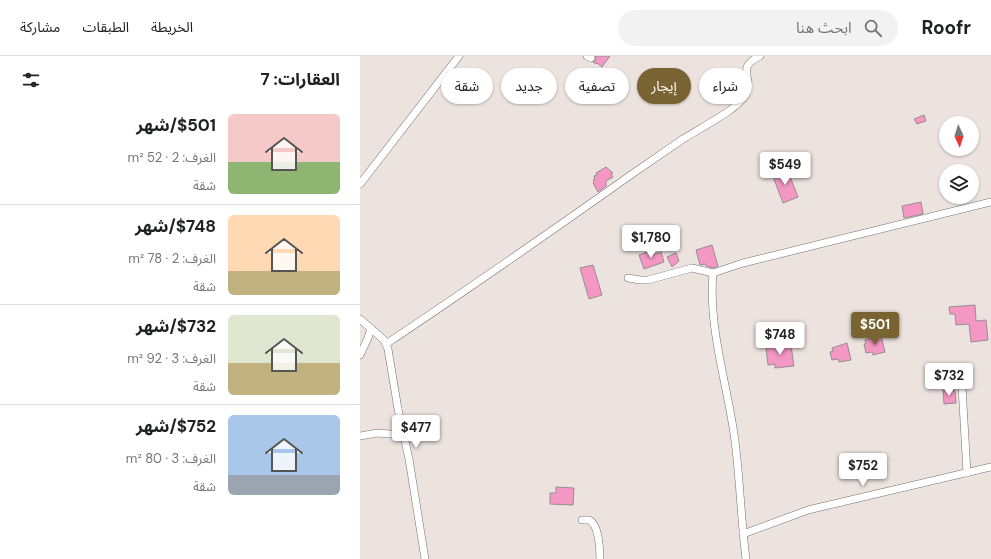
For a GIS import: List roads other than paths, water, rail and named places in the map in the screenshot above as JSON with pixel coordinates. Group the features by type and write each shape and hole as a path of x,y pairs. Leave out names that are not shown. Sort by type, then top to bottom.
{"street":[{"path":"360,184 458,56"},
{"path":"386,344 518,255 677,143 741,102 746,95 748,88 747,66 750,62 760,56"},
{"path":"628,278 648,280 692,268 713,273 743,263 991,202"},
{"path":"713,273 712,297 735,441 742,534 746,559"},
{"path":"360,319 384,340 386,344 409,459 425,559"},
{"path":"360,355 371,328"},
{"path":"961,369 967,473"},
{"path":"360,436 377,433 404,435"},
{"path":"742,534 808,510 991,467"},
{"path":"582,520 589,520 594,524 597,534 600,559"}]}
